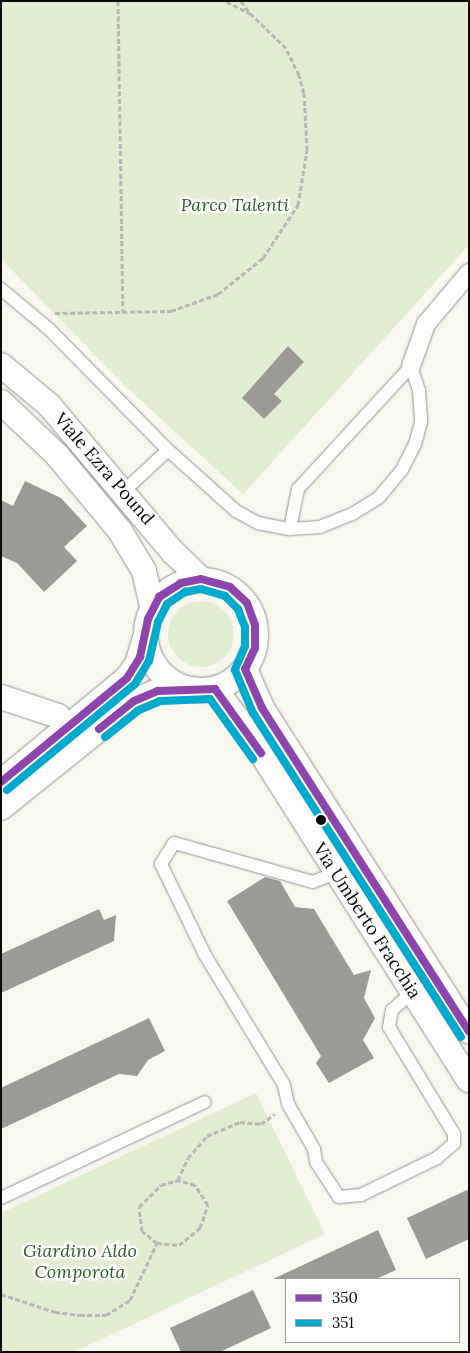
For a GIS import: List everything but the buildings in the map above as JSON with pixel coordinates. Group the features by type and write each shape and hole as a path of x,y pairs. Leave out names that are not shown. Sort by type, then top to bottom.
{"street":[{"path":"411,366 426,324 469,273"},
{"name":"Viale Ezra Pound","path":"1,365 49,405 124,491 173,552 201,579"},
{"name":"Viale Ezra Pound","path":"1,402 46,442 120,531 144,571 152,607"},
{"path":"1,808 142,697 168,688 215,689 245,669 255,648 252,614 230,587 201,579 175,586 152,607 145,638 136,664 127,678 4,777"},
{"path":"145,638 158,670 186,688"},
{"name":"Via Umberto Fracchia","path":"245,669 262,708 469,1032"},
{"name":"Via Umberto Fracchia","path":"215,689 249,734 469,1080"},
{"path":"1,697 56,715 66,729 70,753"},
{"path":"4,777 31,785"}],"lane":[{"path":"1,289 49,329 168,450 236,511 258,522 290,529 319,527 344,518 378,498 398,476 415,444 421,422 420,391 411,366 298,489 290,529"},
{"path":"124,491 168,450"},
{"path":"336,873 313,882 174,843 161,864 205,956 284,1085 288,1104 314,1149 316,1162 339,1197 361,1195 450,1150 454,1134 389,1027 392,1010 412,992"},
{"path":"1,1198 204,1102"}],"path":[{"path":"118,1 123,313"},
{"path":"226,1 251,14"},
{"path":"51,313 171,311 218,294 263,258 298,205 306,150 304,93 286,48 251,14 241,1"},
{"path":"178,1180 188,1158 207,1136 240,1122 261,1124 288,1104"},
{"path":"178,1180 194,1185 208,1205 200,1228 178,1244 157,1243 142,1232 139,1207 161,1185 178,1180"},
{"path":"1,1294 55,1312 106,1315 130,1300 157,1243"}],"green space":[{"name":"Parco Talenti","path":"1,1 469,1 469,245 243,494 124,385 1,259"},
{"path":"201,601 214,603 224,611 232,621 234,634 232,647 224,657 214,665 201,667 188,665 178,657 170,647 168,634 170,621 178,611 188,603"},
{"name":"Giardino Aldo Comporota","path":"256,1093 325,1234 74,1352 1,1352 1,1213"}],"transit line":[{"name":"350","path":"1,782 127,678 140,657 148,619 159,597 181,583 201,579 230,587 247,603 255,625 255,648 245,669 262,708 469,1032"},
{"name":"351","path":"7,790 135,684 149,661 158,622 167,604 185,592 201,589 225,596 238,609 245,627 245,646 235,670 253,713 461,1037"},
{"name":"350","path":"99,729 134,701 158,691 215,689 261,753"},
{"name":"351","path":"105,737 139,710 160,701 210,699 253,759"}]}
